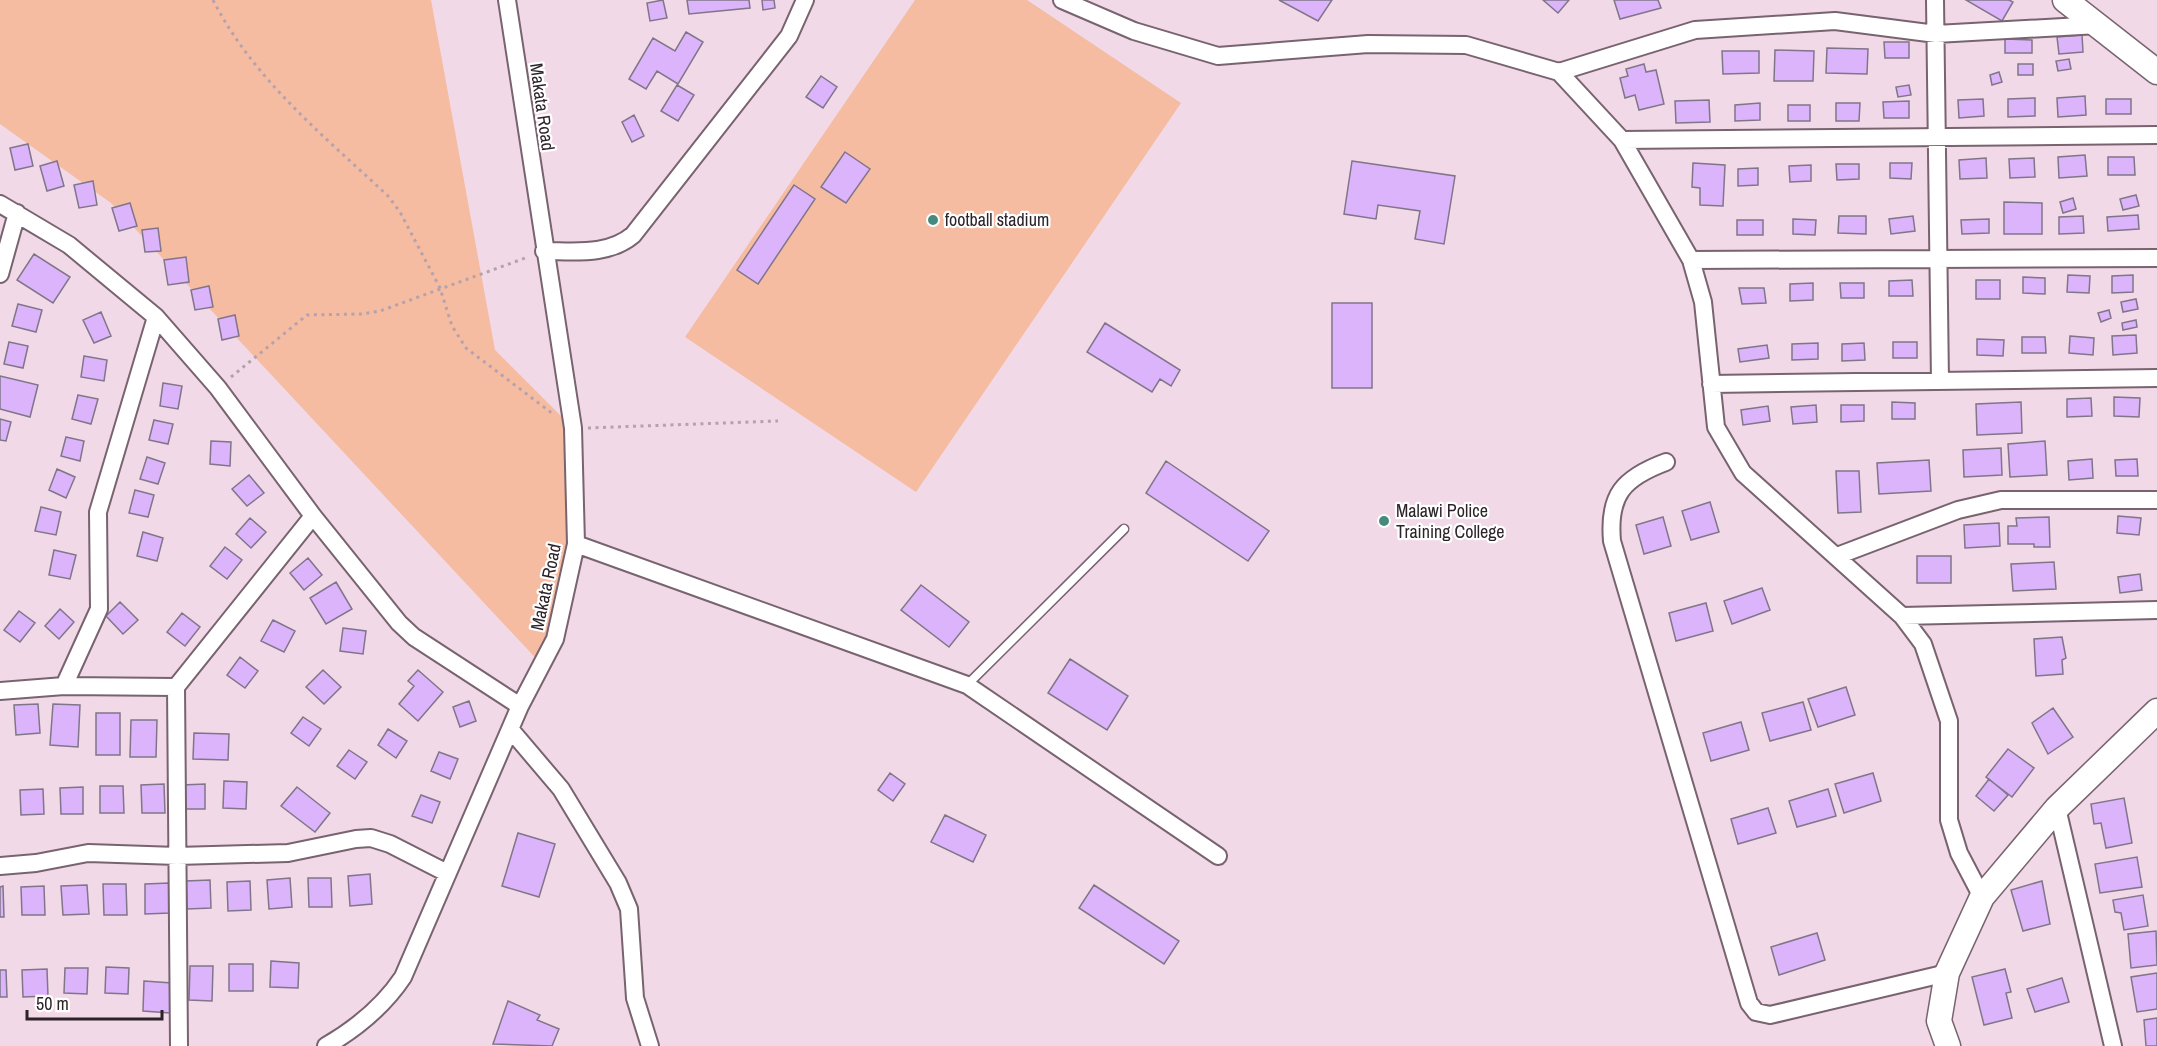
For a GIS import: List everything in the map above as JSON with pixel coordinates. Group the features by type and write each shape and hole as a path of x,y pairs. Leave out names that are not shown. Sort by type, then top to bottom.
{"street":[{"name":"Makata Road","path":"326,1046 354,1038 403,977 520,706 555,639 576,544 573,428 507,0"},
{"path":"544,251 598,250 612,247 633,235 789,36 806,0"},
{"path":"1062,0 1134,31 1218,56 1368,44 1466,45 1559,72 1622,140 1691,260 1703,302 1716,427 1727,450 1743,473 1902,616 1923,644 1949,721 1949,820 1959,853 1982,897"},
{"path":"1935,0 1940,381"},
{"path":"2065,0 2157,72"},
{"path":"1559,72 1695,30 1835,21 1936,34 2098,25"},
{"path":"1622,140 2157,135"},
{"path":"0,204 89,260 156,317 218,388 313,516 399,624 414,637 520,706"},
{"path":"0,274 17,213"},
{"path":"1691,260 2157,258"},
{"path":"64,686 99,609 98,512 156,317"},
{"path":"1711,384 2157,378"},
{"path":"1666,462 1647,469 1630,480 1618,495 1610,514 1612,541 1749,1003 1756,1012 1770,1015 1947,973"},
{"path":"1837,556 1958,510 2001,500 2157,500"},
{"path":"179,1046 176,687 313,516"},
{"path":"576,544 967,686 1218,856"},
{"path":"1902,616 2157,610"},
{"path":"0,691 64,686 176,687"},
{"path":"1948,1046 1939,1021 1947,973 1982,897 2057,808 2157,711"},
{"path":"510,729 561,789 618,883 629,909 635,998 650,1046"},
{"path":"2057,808 2112,1046"},
{"path":"0,866 36,863 88,852 177,856 288,853 371,838 390,844 447,873"}],"lane":[{"path":"967,686 1124,529"}],"path":[{"path":"213,0 227,26 270,85 388,196 400,212 440,288 452,326 466,348 573,428 778,421"},
{"path":"218,388 307,315 361,314 380,310 544,251"}],"shaded area":[{"path":"0,0 431,0 495,350 573,428 576,544 543,666 111,203 0,124"},
{"name":"football stadium","path":"915,0 1027,0 1181,103 916,492 685,337"}],"building":[{"path":"663,0 667,18 650,21 647,3"},
{"path":"687,0 749,0 750,8 689,14"},
{"path":"762,0 774,0 775,8 763,10"},
{"path":"1279,0 1332,0 1318,21"},
{"path":"1543,0 1569,0 1558,13"},
{"path":"1614,0 1658,0 1661,8 1620,19"},
{"path":"1966,0 2009,0 2013,2 2002,21"},
{"path":"686,32 703,42 678,84 657,71 646,89 629,79 653,38 675,51"},
{"path":"2082,35 2083,52 2059,54 2057,37"},
{"path":"2005,39 2032,40 2032,53 2005,53"},
{"path":"1884,42 1909,42 1909,58 1885,58"},
{"path":"1827,48 1868,49 1867,74 1826,73"},
{"path":"1775,50 1814,51 1813,81 1774,81"},
{"path":"1722,51 1759,51 1759,73 1723,74"},
{"path":"2069,59 2071,69 2058,71 2056,61"},
{"path":"1644,64 1646,72 1656,70 1664,104 1639,110 1635,95 1625,98 1620,78 1628,76 1626,69"},
{"path":"2018,64 2033,64 2033,75 2018,75"},
{"path":"1999,72 2002,82 1992,85 1990,75"},
{"path":"821,76 837,87 823,108 806,97"},
{"path":"677,85 694,95 678,121 661,111"},
{"path":"1909,85 1911,95 1898,97 1896,87"},
{"path":"2085,96 2086,115 2058,117 2057,98"},
{"path":"2035,98 2035,116 2008,117 2008,99"},
{"path":"1983,99 1984,116 1959,118 1958,100"},
{"path":"2106,99 2131,99 2131,114 2106,114"},
{"path":"1709,100 1710,122 1676,123 1675,101"},
{"path":"1909,101 1909,118 1884,118 1883,102"},
{"path":"1760,103 1760,120 1735,121 1735,105"},
{"path":"1836,103 1860,103 1859,121 1836,121"},
{"path":"1788,105 1810,105 1810,121 1788,121"},
{"path":"634,115 644,136 632,142 622,122"},
{"path":"28,144 33,166 15,170 10,148"},
{"path":"845,152 870,169 846,203 821,187"},
{"path":"2085,155 2087,176 2059,178 2058,157"},
{"path":"2108,157 2134,157 2135,175 2108,175"},
{"path":"1986,158 1987,178 1960,179 1959,160"},
{"path":"2034,158 2035,177 2010,178 2009,159"},
{"path":"57,161 64,186 47,191 40,166"},
{"path":"1352,161 1455,176 1444,244 1415,239 1420,211 1378,205 1376,219 1344,214"},
{"path":"1693,163 1725,165 1723,206 1700,205 1700,188 1692,187"},
{"path":"1890,163 1912,163 1911,179 1890,178"},
{"path":"1836,164 1859,164 1859,179 1837,180"},
{"path":"1811,165 1811,181 1790,182 1789,166"},
{"path":"1758,168 1758,185 1738,186 1738,169"},
{"path":"93,181 97,205 79,208 74,185"},
{"path":"794,185 815,199 758,284 737,270"},
{"path":"2136,195 2139,206 2123,210 2120,199"},
{"path":"2073,198 2076,209 2063,213 2060,202"},
{"path":"2004,202 2042,203 2042,234 2004,234"},
{"path":"130,203 137,226 119,231 112,208"},
{"path":"2138,215 2139,229 2108,231 2107,217"},
{"path":"1839,216 1866,216 1866,234 1838,233"},
{"path":"1913,216 1915,231 1891,234 1889,219"},
{"path":"2083,216 2084,233 2059,234 2059,217"},
{"path":"1793,219 1816,220 1815,235 1793,234"},
{"path":"1989,219 1989,233 1962,234 1961,220"},
{"path":"1737,220 1763,220 1763,235 1737,235"},
{"path":"158,228 161,251 145,252 142,230"},
{"path":"34,254 70,277 53,303 17,280"},
{"path":"186,257 189,282 168,285 164,260"},
{"path":"2068,275 2090,276 2089,293 2067,292"},
{"path":"2133,275 2133,292 2112,293 2112,276"},
{"path":"2023,277 2045,278 2045,294 2023,293"},
{"path":"1912,280 1913,296 1889,296 1889,281"},
{"path":"1976,280 2000,280 2000,299 1976,299"},
{"path":"1813,283 1813,300 1790,301 1790,284"},
{"path":"1840,283 1864,283 1864,298 1841,298"},
{"path":"209,286 213,307 195,310 191,290"},
{"path":"1739,288 1764,288 1766,303 1742,304"},
{"path":"2136,299 2138,309 2123,312 2121,302"},
{"path":"1332,303 1372,303 1372,388 1332,388"},
{"path":"18,304 42,310 36,332 12,326"},
{"path":"2109,310 2111,318 2101,322 2098,313"},
{"path":"101,312 111,336 94,343 83,320"},
{"path":"235,315 239,336 222,340 218,319"},
{"path":"2136,320 2137,327 2123,330 2122,323"},
{"path":"1105,323 1180,370 1171,386 1160,379 1152,392 1087,352"},
{"path":"2136,335 2137,353 2113,355 2112,336"},
{"path":"2070,336 2094,338 2093,355 2069,353"},
{"path":"2022,337 2045,337 2046,353 2022,353"},
{"path":"1977,339 2004,340 2003,356 1977,355"},
{"path":"9,342 28,346 23,368 4,364"},
{"path":"1893,342 1917,342 1917,358 1893,358"},
{"path":"1818,343 1818,359 1792,360 1792,344"},
{"path":"1864,343 1865,360 1842,361 1842,344"},
{"path":"1767,345 1769,358 1740,362 1738,349"},
{"path":"84,356 107,360 104,381 81,377"},
{"path":"0,376 38,385 30,417 0,409"},
{"path":"163,383 182,386 178,409 160,406"},
{"path":"78,395 98,399 91,424 72,419"},
{"path":"2114,397 2140,398 2139,417 2114,416"},
{"path":"2091,398 2092,416 2067,417 2067,399"},
{"path":"1892,402 1915,403 1915,419 1892,419"},
{"path":"2021,402 2022,433 1977,435 1976,404"},
{"path":"1816,405 1817,422 1793,424 1791,407"},
{"path":"1841,405 1864,405 1864,421 1841,422"},
{"path":"1768,406 1770,421 1743,425 1741,410"},
{"path":"0,419 11,422 6,441 0,440"},
{"path":"154,420 173,424 168,444 149,440"},
{"path":"66,437 84,441 80,461 61,456"},
{"path":"211,441 231,442 230,466 210,464"},
{"path":"2045,441 2047,475 2010,477 2008,444"},
{"path":"2001,448 2002,475 1964,477 1963,450"},
{"path":"147,457 165,463 158,484 140,479"},
{"path":"2092,459 2093,478 2069,480 2068,461"},
{"path":"2137,459 2138,476 2116,476 2115,460"},
{"path":"1929,460 1931,491 1879,494 1877,463"},
{"path":"1166,461 1269,531 1248,561 1146,493"},
{"path":"57,469 75,477 66,498 49,490"},
{"path":"1836,471 1859,471 1861,512 1838,513"},
{"path":"249,475 264,493 247,506 232,489"},
{"path":"135,490 154,495 148,517 129,513"},
{"path":"1710,502 1719,532 1691,540 1682,511"},
{"path":"41,507 61,512 56,535 35,531"},
{"path":"2118,516 2141,518 2139,535 2117,533"},
{"path":"1663,517 1671,546 1644,554 1636,525"},
{"path":"2049,517 2050,547 2034,547 2034,544 2008,544 2008,526 2017,526 2016,518"},
{"path":"250,518 266,532 251,548 236,534"},
{"path":"1999,523 2000,546 1965,548 1964,525"},
{"path":"143,532 163,538 157,561 137,556"},
{"path":"225,547 242,560 227,579 210,566"},
{"path":"54,550 76,555 70,579 49,575"},
{"path":"1917,556 1951,556 1951,583 1917,583"},
{"path":"308,558 322,575 304,590 290,573"},
{"path":"2054,562 2056,589 2013,591 2011,564"},
{"path":"2140,574 2142,590 2120,593 2118,577"},
{"path":"336,582 352,609 326,624 310,598"},
{"path":"921,585 969,622 949,647 901,610"},
{"path":"1762,588 1770,610 1732,624 1724,601"},
{"path":"120,602 138,620 123,634 106,616"},
{"path":"1706,603 1713,631 1676,641 1669,613"},
{"path":"60,609 74,622 59,639 45,626"},
{"path":"19,611 35,623 20,642 4,630"},
{"path":"182,613 200,627 185,646 167,632"},
{"path":"273,620 295,631 284,652 261,641"},
{"path":"343,628 366,631 363,654 340,651"},
{"path":"2062,637 2066,658 2062,660 2063,674 2036,676 2034,639"},
{"path":"240,657 258,671 245,688 227,675"},
{"path":"1070,659 1128,696 1107,730 1048,693"},
{"path":"323,670 341,687 324,704 306,687"},
{"path":"418,670 443,692 418,721 399,704 414,686 408,681"},
{"path":"1846,687 1855,715 1818,727 1808,699"},
{"path":"469,701 476,721 460,727 453,707"},
{"path":"1803,702 1811,730 1770,741 1762,713"},
{"path":"38,704 40,733 16,735 14,705"},
{"path":"53,704 80,705 78,747 50,745"},
{"path":"2053,708 2073,737 2048,754 2032,723"},
{"path":"96,713 120,713 120,755 96,755"},
{"path":"303,717 321,729 309,746 291,733"},
{"path":"131,720 157,720 156,757 130,757"},
{"path":"1741,722 1749,750 1711,761 1703,733"},
{"path":"388,729 407,741 396,758 378,745"},
{"path":"194,733 229,734 228,760 193,759"},
{"path":"2008,749 2034,768 2012,797 1986,777"},
{"path":"349,750 367,762 355,779 337,766"},
{"path":"439,752 458,759 450,779 431,771"},
{"path":"890,773 905,784 893,801 878,790"},
{"path":"1873,773 1881,801 1844,813 1835,784"},
{"path":"1989,779 2008,795 1994,811 1976,796"},
{"path":"224,781 247,782 246,809 223,808"},
{"path":"164,784 165,813 142,813 141,785"},
{"path":"205,784 205,809 183,809 182,785"},
{"path":"100,786 123,786 124,813 100,813"},
{"path":"83,787 83,814 61,814 60,788"},
{"path":"297,787 330,813 315,832 281,806"},
{"path":"43,789 44,814 21,815 20,790"},
{"path":"1828,789 1836,816 1797,827 1789,801"},
{"path":"421,795 440,802 432,823 412,816"},
{"path":"2124,798 2132,843 2106,848 2101,823 2094,824 2091,804"},
{"path":"1768,808 1776,833 1738,844 1731,819"},
{"path":"945,815 986,835 973,862 931,842"},
{"path":"518,833 555,844 539,897 502,886"},
{"path":"2137,857 2142,887 2100,893 2095,864"},
{"path":"370,874 372,904 350,906 348,876"},
{"path":"290,878 292,907 269,909 267,880"},
{"path":"308,878 331,878 332,907 309,907"},
{"path":"210,880 211,908 187,909 186,881"},
{"path":"250,881 251,910 228,911 227,882"},
{"path":"2042,881 2050,924 2023,931 2011,890"},
{"path":"169,883 170,913 145,914 145,884"},
{"path":"103,884 126,884 127,915 104,915"},
{"path":"87,885 89,914 63,915 61,886"},
{"path":"1094,885 1179,941 1164,964 1079,908"},
{"path":"3,886 4,917 0,917 0,887"},
{"path":"44,886 45,915 22,915 21,887"},
{"path":"2143,895 2148,926 2124,930 2121,913 2115,912 2113,900"},
{"path":"2156,931 2157,965 2131,968 2128,934"},
{"path":"1817,933 1825,960 1779,975 1771,947"},
{"path":"271,961 299,963 298,988 270,987"},
{"path":"229,964 253,964 253,991 229,991"},
{"path":"190,966 213,966 212,1001 189,1000"},
{"path":"106,967 129,968 128,994 105,993"},
{"path":"65,968 88,968 87,994 64,993"},
{"path":"47,969 48,996 23,997 22,970"},
{"path":"2005,969 2011,992 2006,993 2012,1018 1984,1025 1972,977"},
{"path":"0,970 6,970 7,997 0,997"},
{"path":"2157,973 2157,1009 2137,1012 2131,977"},
{"path":"2062,978 2069,1002 2035,1012 2027,989"},
{"path":"144,981 172,983 170,1013 143,1011"},
{"path":"508,1001 540,1015 537,1020 559,1029 552,1046 493,1044"},
{"path":"2157,1018 2157,1046 2146,1046 2144,1020"}],"place":[{"name":"football stadium","path":"933,220"},
{"name":"Malawi Police Training College","path":"1384,521"}]}
